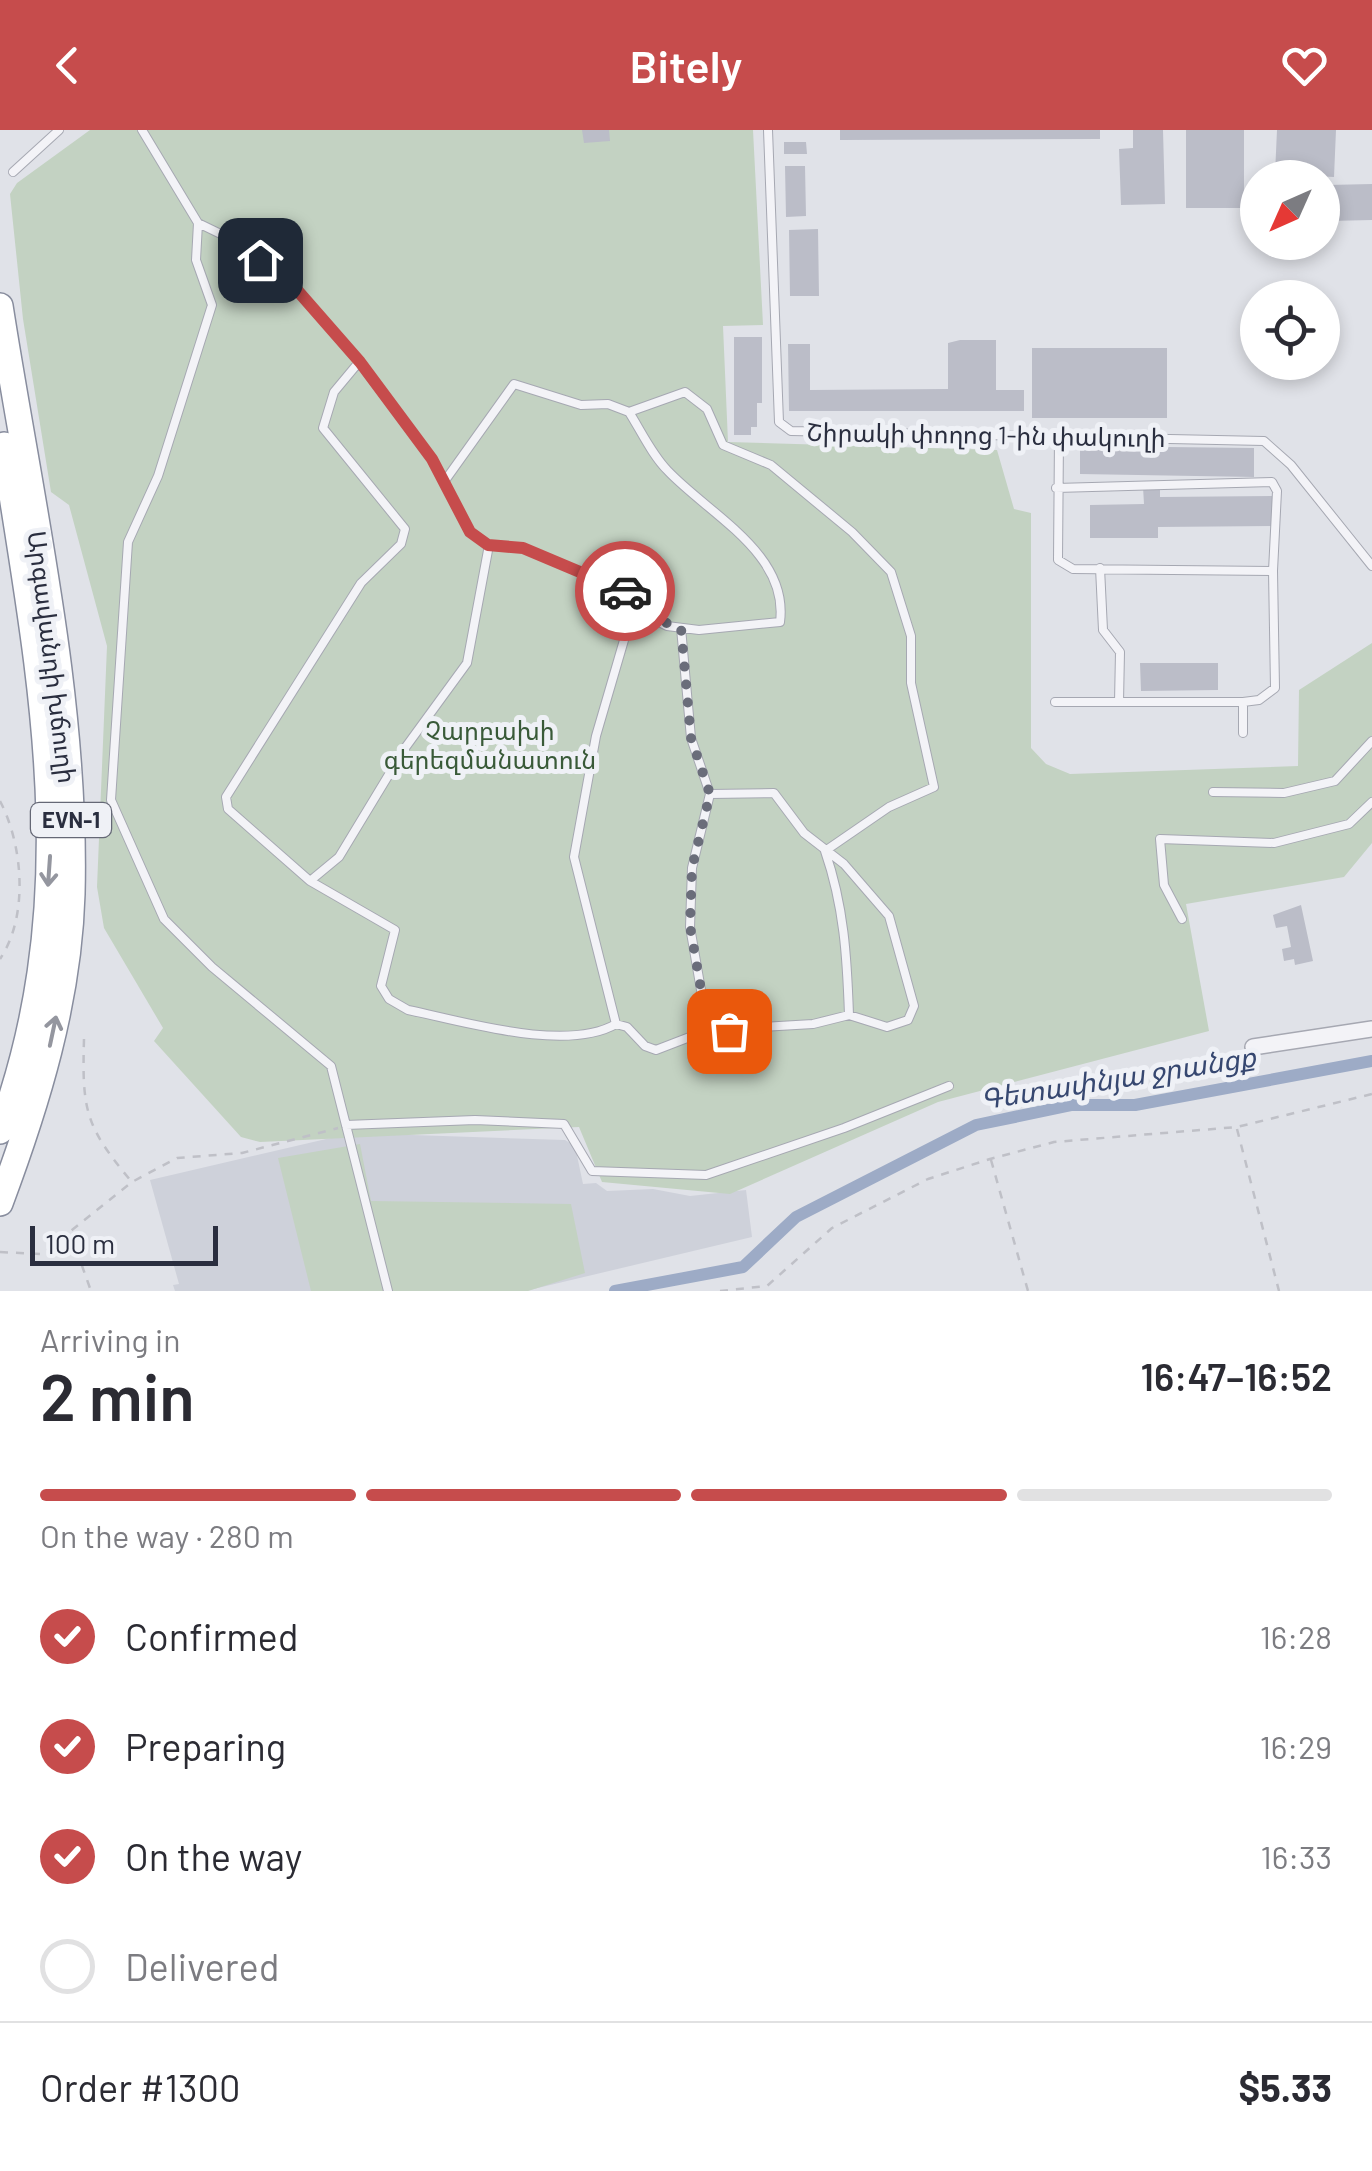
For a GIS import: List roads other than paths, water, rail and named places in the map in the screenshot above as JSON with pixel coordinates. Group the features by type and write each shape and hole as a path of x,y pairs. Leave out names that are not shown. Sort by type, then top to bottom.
{"highway":[{"name":"Արգավանդի խճուղի","path":"0,306 50,620 70,804 72,891 66,958 11,1124"},
{"name":"Արգավանդի խճուղի","path":"0,418 46,713 53,820 38,977 11,1124"},
{"name":"EVN-1","path":"0,1203 11,1124"}],"street":[{"path":"1253,1047 1372,1029"}],"lane":[{"path":"12,172 59,130"},
{"path":"142,130 198,223 231,240 290,282 360,362 444,482 470,532 488,545 523,548 636,599 649,617 681,628 780,622 783,596 767,562 666,469 630,412 608,404 581,406 514,384 444,482"},
{"name":"Շիրակի փողոց 1-ին փակուղի","path":"768,130 779,422 791,430 1264,441 1292,464 1372,566"},
{"path":"198,223 196,260 212,305 158,476 128,542 111,800 164,920 212,967 331,1066 388,1291"},
{"path":"360,362 334,392 323,428 404,528 401,544 362,582 226,797 228,809 310,881 395,930 381,986 389,999 408,1010 552,1036 602,1032 616,1024 627,1026 645,1046 656,1050 708,1030 813,1024 849,1015 888,1027 908,1020 914,1006 889,916 826,849 804,834 774,793 710,794"},
{"path":"630,412 685,392 707,409 723,446 771,465 839,520 891,572 911,636 911,683 934,787 889,808 826,849"},
{"path":"1059,437 1058,560 1068,568 1273,572"},
{"path":"1055,702 1242,702 1259,700 1275,688 1273,572 1278,491 1272,482 1056,488"},
{"path":"310,881 339,857 406,748 468,664 488,545"},
{"path":"1100,568 1103,630 1120,652 1120,702"},
{"path":"616,1024 606,977 580,899 574,857 596,736 636,599"},
{"path":"681,628 691,738 710,794 692,868 690,926 708,1030"},
{"path":"1242,702 1243,733"},
{"path":"1213,792 1284,793 1335,782 1372,741"},
{"path":"1182,918 1164,885 1160,838 1274,843 1349,824 1372,802"},
{"path":"826,849 839,892 847,943 849,1015"},
{"path":"346,1125 475,1120 564,1124 592,1171 706,1175 844,1128 949,1086"}],"waterway":[{"name":"Գետափնյա ջրանցք","path":"615,1291 743,1267 796,1217 976,1125 1072,1105 1135,1105 1372,1061"}],"park label":[{"name":"Չարբախի գերեզմանատուն","path":"490,746"}]}
